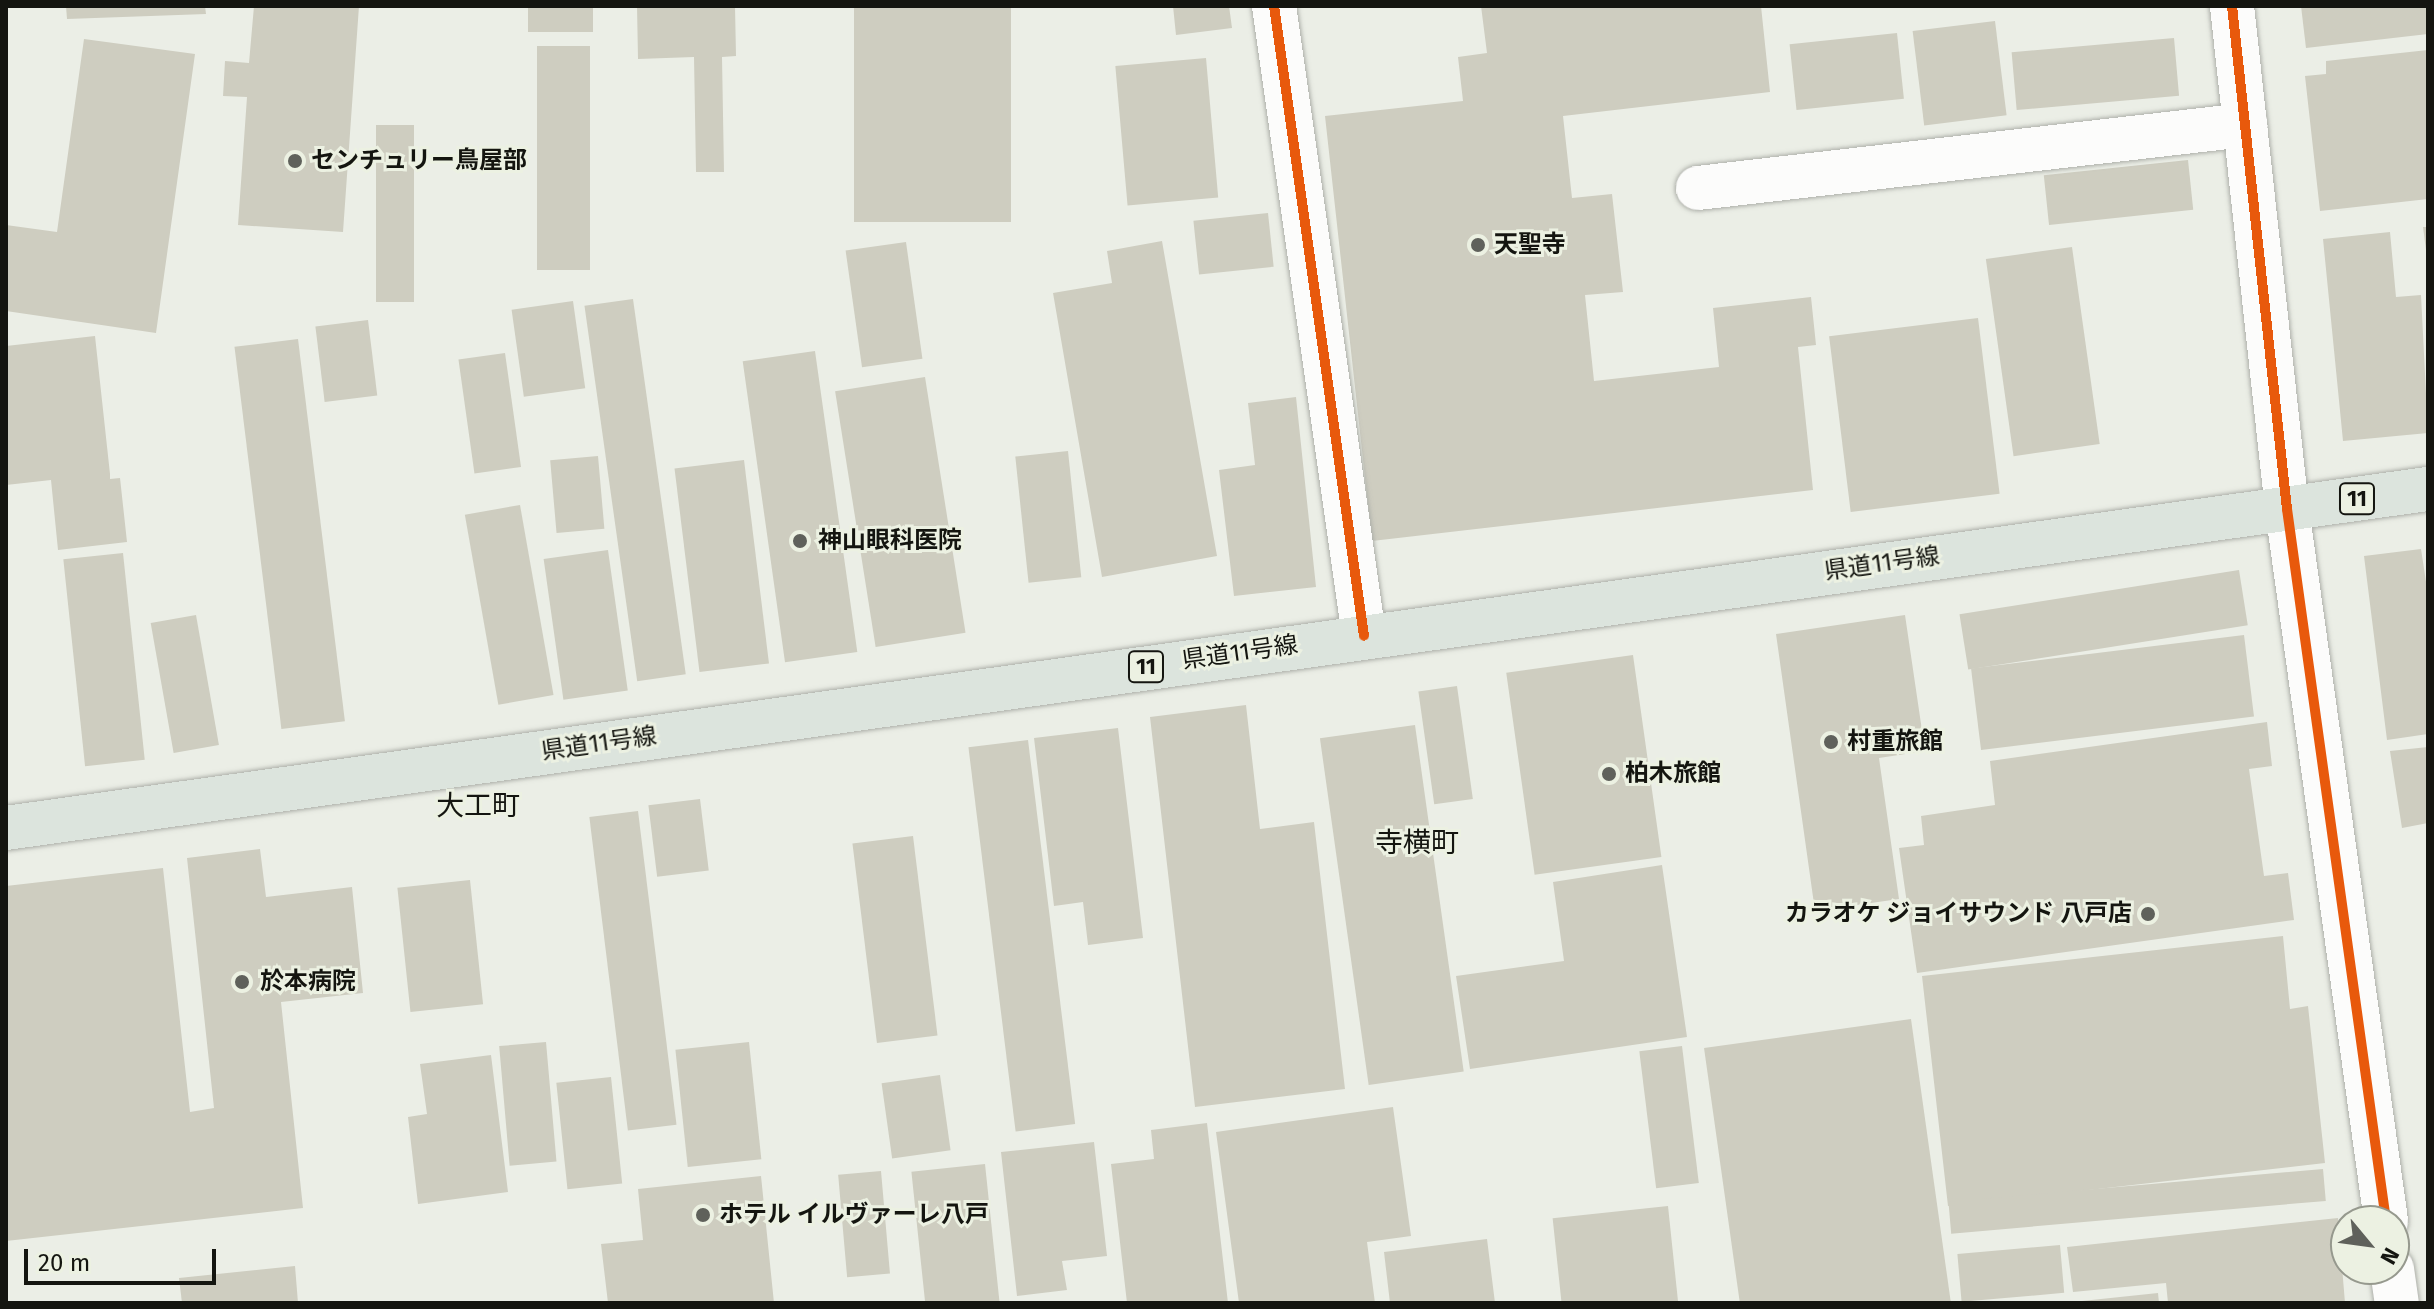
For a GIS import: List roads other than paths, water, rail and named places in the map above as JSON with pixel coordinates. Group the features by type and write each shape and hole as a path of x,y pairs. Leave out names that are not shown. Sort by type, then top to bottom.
{"main road":[{"name":"県道11号線","path":"6,828 2428,489"}],"street":[{"path":"1274,6 1364,636"},
{"path":"2232,6 2287,509 2384,1205"},
{"path":"1698,188 2245,125"}],"place":[{"name":"センチュリー鳥屋部","path":"295,161"},
{"name":"天聖寺","path":"1478,245"},
{"name":"神山眼科医院","path":"800,541"},
{"name":"村重旅館","path":"1831,742"},
{"name":"柏木旅館","path":"1609,774"},
{"name":"カラオケ ジョイサウンド 八戸店","path":"2148,914"},
{"name":"於本病院","path":"242,982"},
{"name":"ホテル イルヴァーレ八戸","path":"703,1215"}],"district":[{"name":"大工町","path":"478,806"},
{"name":"寺横町","path":"1417,843"}]}
